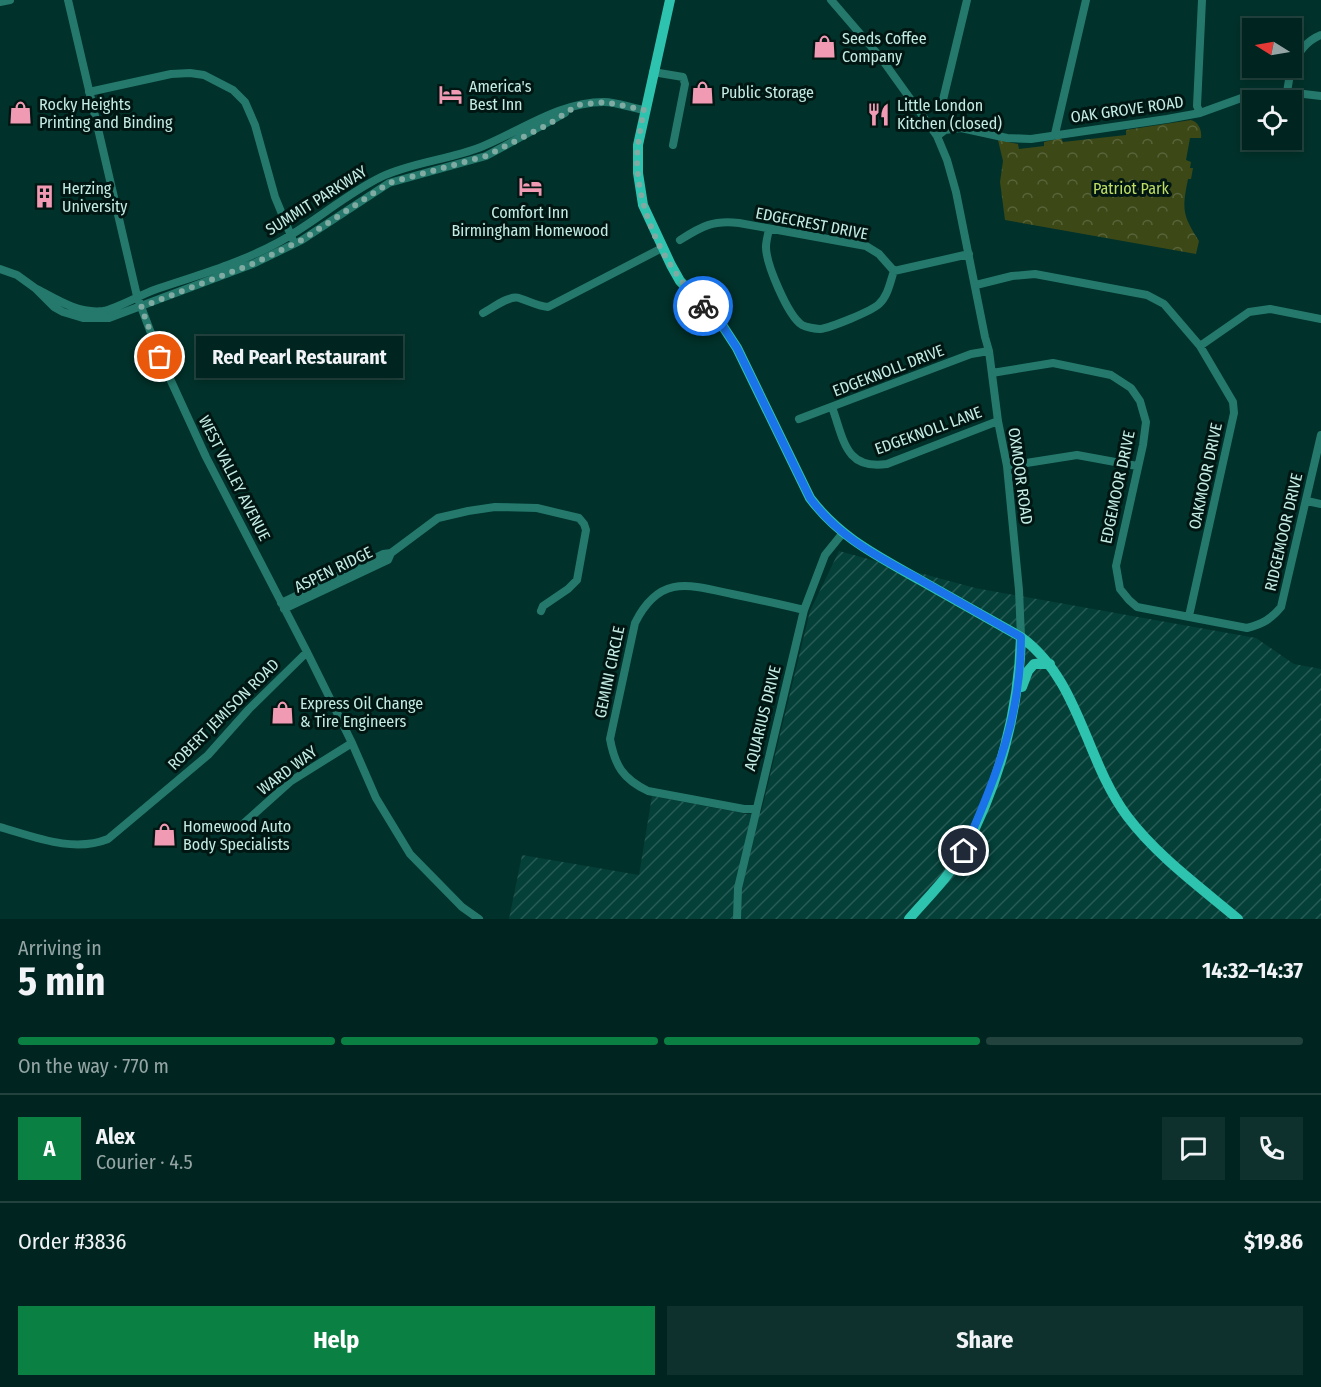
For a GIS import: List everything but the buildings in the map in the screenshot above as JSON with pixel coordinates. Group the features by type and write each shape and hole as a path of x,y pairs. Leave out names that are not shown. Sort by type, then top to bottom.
{"main road":[{"path":"670,0 638,145 638,173 643,205 662,248 681,281 722,325 737,348 810,498 822,515 842,534 1021,637 1034,647 1050,664 1066,690 1108,785 1127,816 1168,860 1238,919"},
{"path":"1017,699 1021,637"},
{"path":"909,919 944,880 964,851 1000,763 1017,699 1028,670 1034,664 1050,664"}],"street":[{"path":"0,2 10,0"},
{"name":"WEST VALLEY AVENUE","path":"68,0 137,296 152,340 206,458 307,652 352,743 376,798 410,854 462,907 479,919"},
{"name":"OXMOOR ROAD","path":"831,0 881,58 937,136 947,160 989,351 998,421 1007,466 1019,590 1021,637"},
{"path":"942,104 967,0"},
{"path":"1055,134 1086,0"},
{"path":"1200,113 1197,106 1202,0"},
{"path":"1302,48 1321,35"},
{"path":"653,72 683,77 685,84 673,145"},
{"path":"89,92 171,74 204,75 233,90 245,102 255,125 275,197 293,239"},
{"name":"OAK GROVE ROAD","path":"1302,94 1321,96"},
{"name":"OAK GROVE ROAD","path":"937,136 945,130 961,128 1018,139 1200,113 1242,98"},
{"name":"SUMMIT PARKWAY","path":"35,288 54,307 63,312 83,318 109,318 255,263 389,183 486,156 549,124 578,105 605,102 644,110"},
{"name":"EDGECREST DRIVE","path":"680,240 708,224 719,222 769,229 866,246 879,254 894,271"},
{"path":"769,229 766,248 769,264 790,312 795,320 805,326 820,329 878,306 885,297 894,271 969,254"},
{"name":"SUMMIT PARKWAY","path":"35,288 71,307 104,311 137,296 293,239"},
{"path":"483,313 517,297 538,306 548,307 662,248"},
{"path":"0,269 17,275 35,288"},
{"name":"OAKMOOR DRIVE","path":"976,285 1012,276 1035,274 1147,295 1164,304 1200,346 1233,402 1234,413 1189,616"},
{"path":"1200,346 1249,312 1270,309 1321,319"},
{"name":"EDGEKNOLL DRIVE","path":"799,419 972,354 989,351"},
{"name":"EDGEMOOR DRIVE","path":"992,373 1053,363 1111,375 1131,388 1140,401 1146,422 1116,566 1120,589 1137,606 1189,616"},
{"name":"EDGEKNOLL LANE","path":"832,407 846,447 852,457 862,464 873,466 887,464 998,421"},
{"name":"RIDGEMOOR DRIVE","path":"1189,616 1247,628 1261,625 1272,618 1281,607 1321,435"},
{"path":"1007,466 1077,455 1137,466"},
{"path":"1306,501 1321,504"},
{"name":"ASPEN RIDGE","path":"283,606 373,563 388,560 391,553 438,518 495,507 537,508 579,518 584,524 586,530 577,580 543,606 541,611"},
{"name":"AQUARIUS DRIVE","path":"737,919 738,888 755,809 804,610 825,555 842,534"},
{"name":"GEMINI CIRCLE","path":"755,809 744,809 648,790 636,785 621,771 614,758 610,739 635,623 643,606 652,597 671,587 690,585 804,610"},
{"name":"ROBERT JEMISON ROAD","path":"0,827 40,839 79,846 94,845 108,839 208,755 249,709 307,652"},
{"name":"WARD WAY","path":"243,824 291,782 352,743"}],"shaded area":[{"path":"839,551 975,588 1256,638 1294,664 1321,669 1321,919 509,919 522,855 639,875 652,796 747,814 761,813 810,611"}],"green space":[{"name":"Patriot Park","path":"1191,120 1199,127 1201,138 1190,138 1186,160 1191,162 1190,168 1193,168 1191,179 1188,179 1184,205 1186,218 1199,241 1196,254 1005,220 1000,182 1003,161 998,140 1018,144 1019,149 1044,146 1044,142 1061,138 1063,142 1126,135 1126,130"}],"way so far":[{"path":"160,357 141,307 255,263 296,243 389,183 486,156 549,124 578,105 605,102 644,110 638,145 638,173 643,205 671,265 681,281 703,306"}],"place":[{"name":"Seeds Coffee Company","path":"824,47"},
{"name":"Public Storage","path":"703,92"},
{"name":"America's Best Inn","path":"451,95"},
{"name":"Rocky Heights Printing and Binding","path":"21,113"},
{"name":"Little London Kitchen (closed)","path":"879,114"},
{"name":"Comfort Inn Birmingham Homewood","path":"530,187"},
{"name":"Herzing University","path":"44,197"},
{"name":"Red Pearl Restaurant","path":"160,357"},
{"name":"Express Oil Change & Tire Engineers","path":"282,712"},
{"name":"Homewood Auto Body Specialists","path":"165,835"}],"route":[{"path":"703,306 722,325 737,348 810,498 822,515 842,534 1021,637 1017,699 1000,763 964,851"}]}
